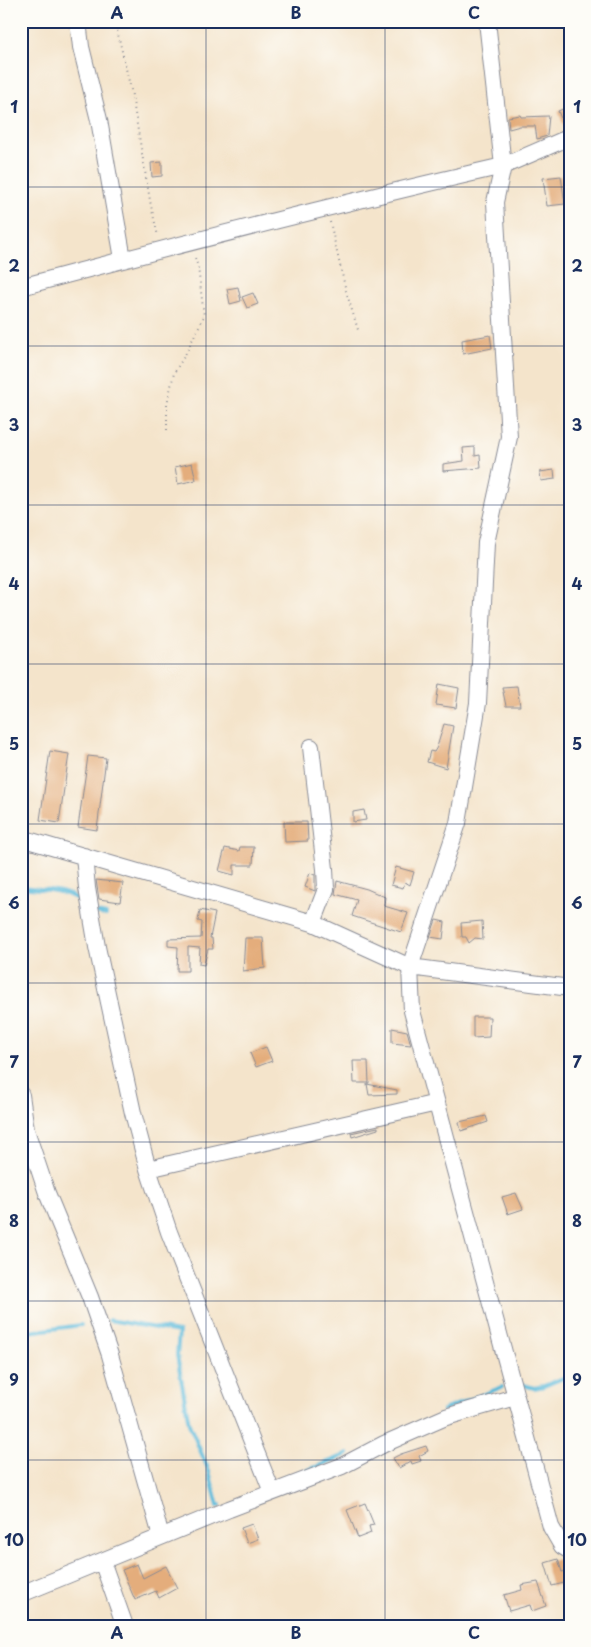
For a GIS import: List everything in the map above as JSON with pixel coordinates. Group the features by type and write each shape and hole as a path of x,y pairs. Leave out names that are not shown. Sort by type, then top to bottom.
{"street":[{"path":"78,21 99,120 123,259"},
{"path":"487,21 503,166 495,202 509,437 486,543 478,703 458,823 410,967 412,1011 551,1527 562,1546 570,1552"},
{"path":"21,287 327,207 503,166 570,137"},
{"path":"311,747 326,875 326,889 313,923"},
{"path":"21,838 313,923 410,967 570,988"},
{"path":"84,856 87,888 97,947 133,1113 148,1169 170,1232 272,1492"},
{"path":"21,1095 26,1130 46,1193 90,1297 110,1354 161,1536"},
{"path":"148,1169 437,1104"},
{"path":"21,1594 161,1536 342,1466 384,1444 446,1417 515,1397"},
{"path":"102,1561 125,1626"}],"path":[{"path":"115,21 131,90 151,206 162,251"},
{"path":"327,207 346,291 359,333"},
{"path":"167,430 166,404 174,373 204,316 198,267 191,243"}],"building":[{"path":"570,106 570,127 565,128 558,111"},
{"path":"520,115 521,117 549,116 547,136 537,139 535,126 520,126 509,129 508,117"},
{"path":"162,162 162,176 152,177 151,163"},
{"path":"561,176 565,204 547,206 543,178"},
{"path":"238,287 241,301 230,304 227,289"},
{"path":"253,293 258,304 247,308 242,297"},
{"path":"490,335 492,348 463,354 462,340"},
{"path":"475,447 475,456 480,455 481,468 443,471 443,464 464,461 463,448"},
{"path":"192,463 196,480 178,484 175,467"},
{"path":"554,470 555,479 541,481 540,472"},
{"path":"439,684 459,688 456,708 436,705"},
{"path":"517,686 520,706 506,706 502,687"},
{"path":"444,724 453,726 446,768 427,762 430,751 434,752 437,747"},
{"path":"50,751 69,754 59,823 40,820"},
{"path":"88,756 106,758 97,830 78,827"},
{"path":"364,810 366,820 353,822 353,812"},
{"path":"284,822 307,822 308,841 285,842"},
{"path":"240,847 254,847 253,865 234,865 234,875 219,871 225,848 239,851"},
{"path":"396,867 414,872 410,885 405,882 403,888 391,885"},
{"path":"310,873 315,875 315,891 305,887"},
{"path":"96,880 123,883 120,902 99,899"},
{"path":"337,881 367,889 385,897 384,906 408,913 401,932 352,916 357,900 335,894"},
{"path":"200,910 215,913 210,938 212,938 213,949 208,949 204,965 199,964 200,948 188,947 188,971 177,971 178,947 168,946 168,939 201,938 202,922 198,921"},
{"path":"436,920 445,922 443,939 430,937"},
{"path":"482,921 483,939 475,938 469,943 466,937 462,937 461,923"},
{"path":"245,938 263,938 265,968 243,971"},
{"path":"473,1017 490,1017 489,1037 473,1038"},
{"path":"392,1028 407,1031 411,1045 392,1043"},
{"path":"266,1047 272,1061 256,1067 250,1053"},
{"path":"353,1061 368,1061 369,1083 354,1083"},
{"path":"367,1084 397,1090 397,1094 369,1095"},
{"path":"486,1116 488,1122 461,1131 459,1122"},
{"path":"378,1127 378,1129 352,1137 351,1133"},
{"path":"516,1193 523,1209 508,1214 502,1197"},
{"path":"426,1446 428,1451 419,1456 421,1461 412,1464 411,1461 399,1468 393,1458 401,1454"},
{"path":"365,1503 374,1525 369,1526 371,1533 358,1538 347,1510"},
{"path":"252,1524 258,1539 247,1543 241,1528"},
{"path":"558,1559 562,1572 566,1571 568,1582 552,1586 545,1563"},
{"path":"137,1564 143,1578 166,1566 177,1588 159,1598 156,1591 135,1600 122,1570"},
{"path":"538,1582 546,1606 532,1611 530,1605 509,1611 504,1595 522,1590 521,1585"}],"waterway":[{"path":"21,887 71,895 85,905"},
{"path":"96,913 106,915"},
{"path":"109,1320 179,1332 177,1355 189,1424 209,1471 218,1506 220,1505"},
{"path":"21,1333 81,1325"},
{"path":"517,1383 534,1388 544,1386 570,1375"},
{"path":"443,1410 502,1387"},
{"path":"288,1478 348,1454"}]}
